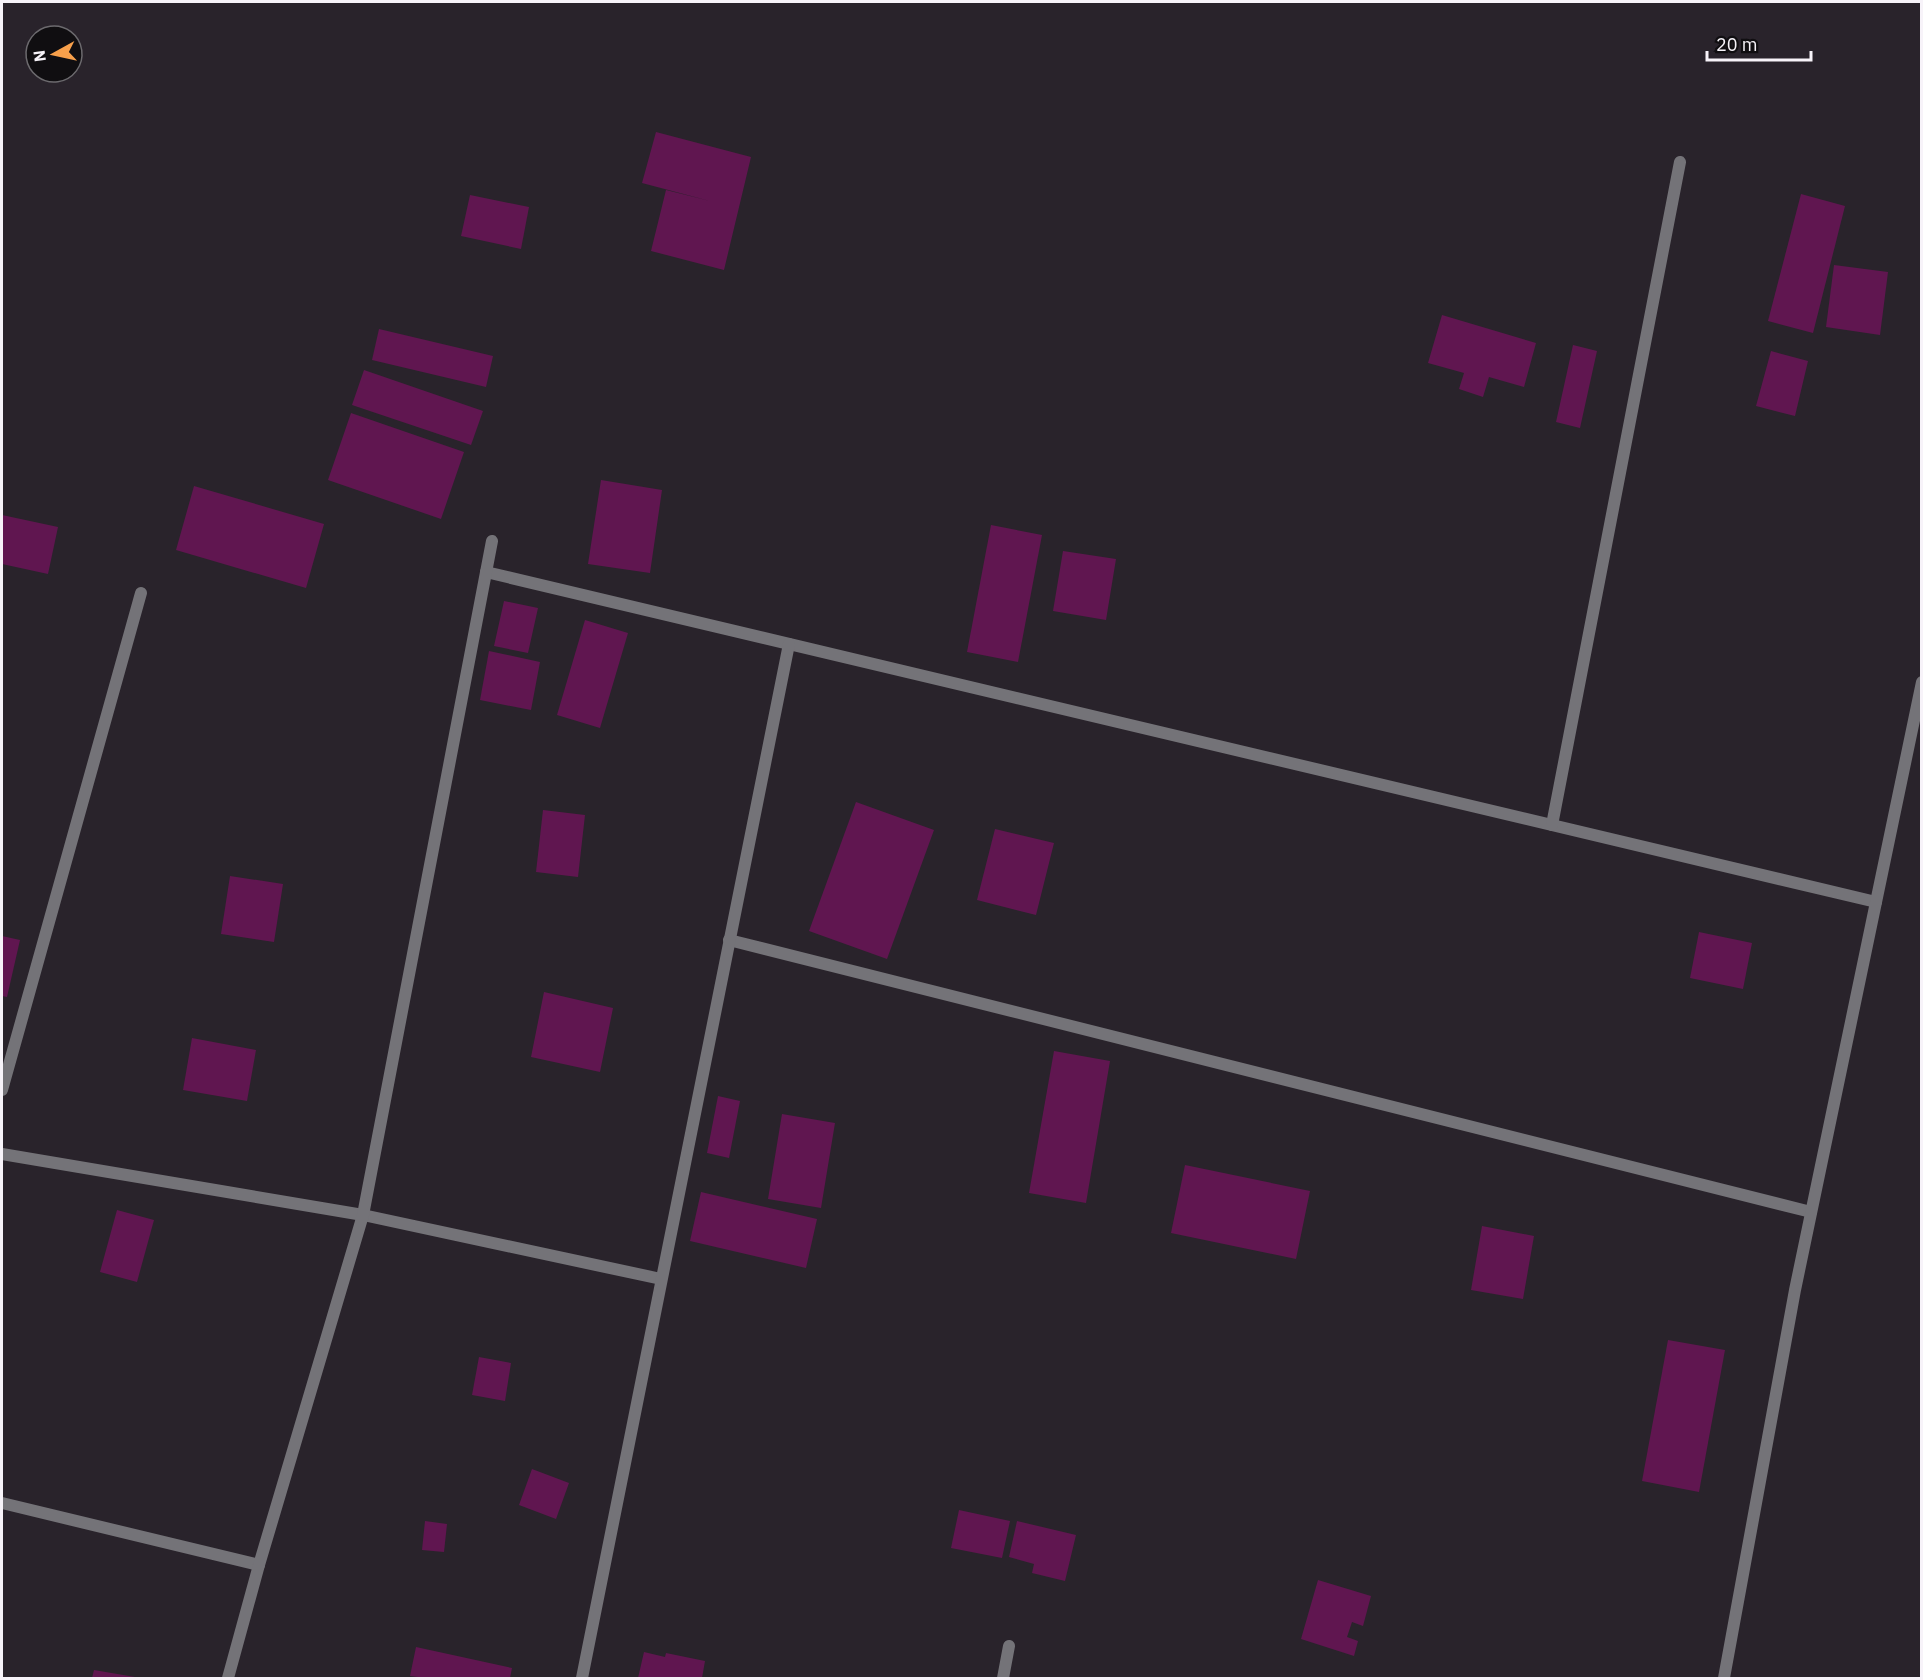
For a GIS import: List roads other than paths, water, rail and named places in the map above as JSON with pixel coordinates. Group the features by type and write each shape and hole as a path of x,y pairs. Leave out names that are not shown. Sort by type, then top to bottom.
{"street":[{"path":"1552,825 1680,162"},
{"path":"228,1678 259,1565 363,1215 492,541"},
{"path":"486,572 1876,902"},
{"path":"2,1090 141,593"},
{"path":"582,1678 789,644"},
{"path":"1724,1678 1811,1212 1922,682"},
{"path":"729,940 1811,1212"},
{"path":"2,1154 363,1215 662,1279"},
{"path":"2,1503 259,1565"},
{"path":"1002,1678 1009,1646"}]}
